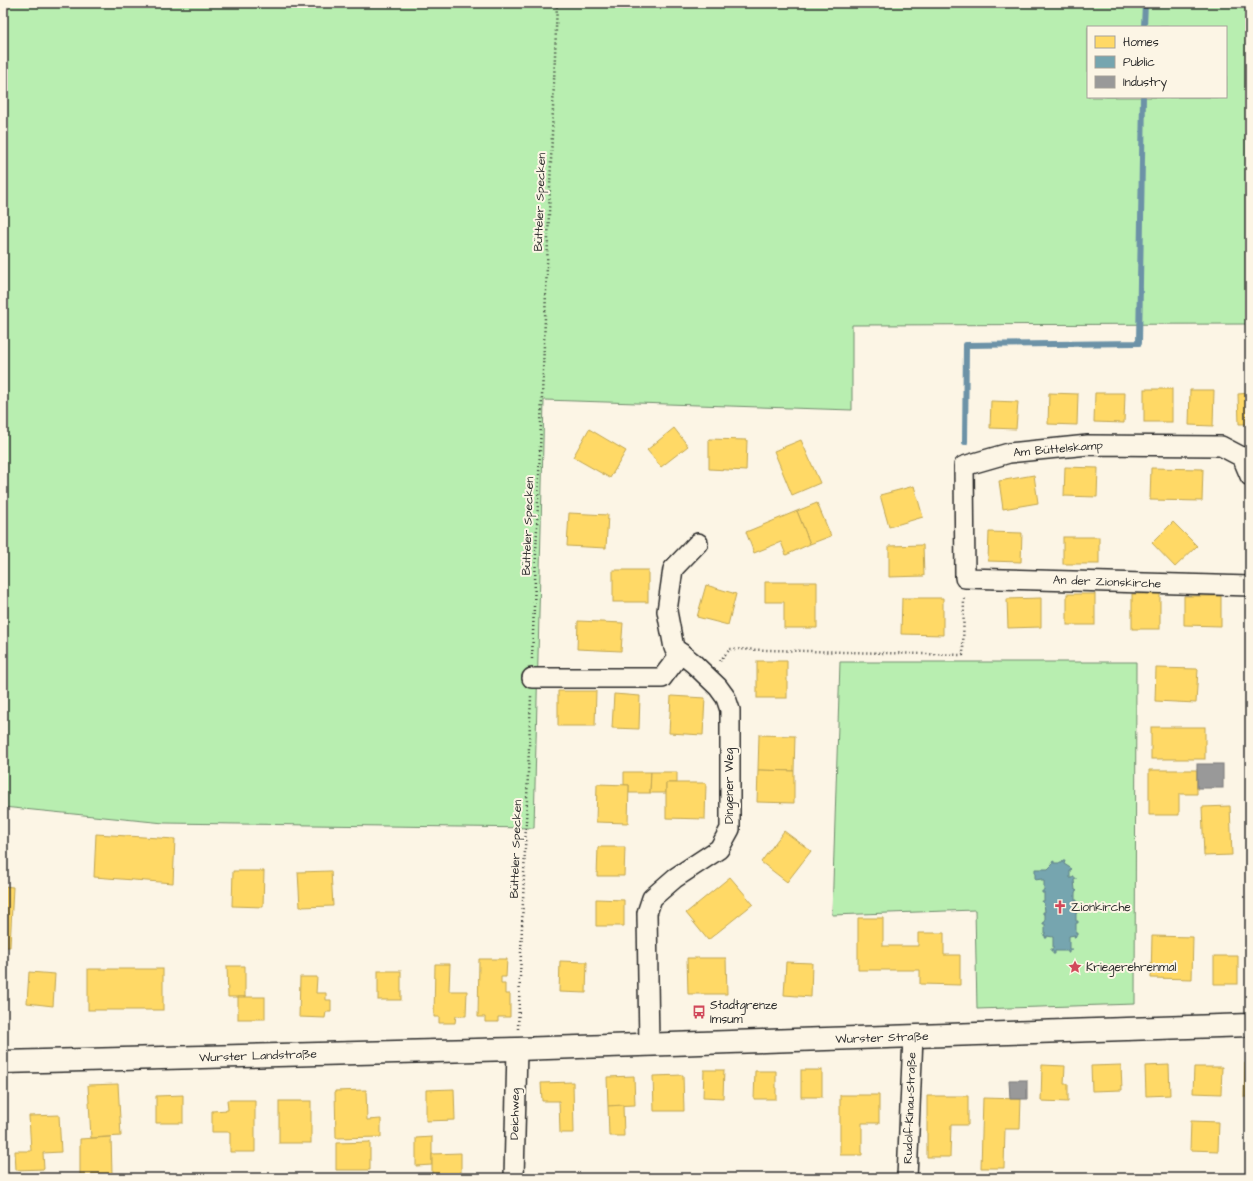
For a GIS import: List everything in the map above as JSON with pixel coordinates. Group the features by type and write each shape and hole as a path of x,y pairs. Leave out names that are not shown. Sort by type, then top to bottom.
{"main road":[{"name":"Wurster Straße","path":"515,1049 1250,1026"},
{"name":"Wurster Landstraße","path":"3,1062 515,1049"}],"street":[{"name":"Am Büttelskamp","path":"965,578 964,466 1009,453 1088,445 1221,446 1242,457 1250,476"},
{"name":"Dingener Weg","path":"649,1045 647,913 652,898 675,878 719,849 730,830 730,710 726,698 718,687 674,648 667,611 673,569 698,543"},
{"name":"An der Zionskirche","path":"965,578 1250,586"},
{"path":"532,678 662,678 681,653"},
{"name":"Rudolf-Kinau-Straße","path":"907,1178 912,1037"},
{"name":"Deichweg","path":"514,1178 515,1049"}],"path":[{"name":"Bütteler Specken","path":"515,1049 526,846 557,3"},
{"path":"707,676 730,649 962,654 965,578"}],"green space":[{"path":"3,3 1250,3 1250,324 852,325 852,410 544,400 534,828 164,823 3,807"},
{"path":"840,662 1136,662 1135,1004 977,1009 975,910 832,915"}],"building: Homes":[{"path":"1144,389 1172,389 1172,422 1144,422"},
{"path":"1190,390 1214,390 1213,426 1189,425"},
{"path":"1049,393 1078,394 1077,425 1048,424"},
{"path":"1095,393 1125,393 1124,423 1094,422"},
{"path":"1250,393 1250,424 1239,424 1238,394"},
{"path":"991,401 1018,402 1016,429 990,428"},
{"path":"674,428 688,446 661,467 647,450"},
{"path":"589,429 626,451 610,478 573,457"},
{"path":"709,439 747,440 746,471 709,469"},
{"path":"801,440 820,483 792,495 774,451"},
{"path":"1065,467 1098,468 1097,497 1064,496"},
{"path":"1151,468 1203,469 1202,501 1150,500"},
{"path":"1034,475 1038,503 1003,509 999,481"},
{"path":"914,486 923,517 889,527 880,495"},
{"path":"817,503 831,536 810,544 797,511"},
{"path":"797,511 810,544 786,555 781,542 754,553 746,532"},
{"path":"569,513 608,515 606,548 567,546"},
{"path":"1173,522 1197,546 1175,567 1152,543"},
{"path":"989,532 1022,533 1021,562 988,561"},
{"path":"1063,537 1099,537 1099,564 1063,564"},
{"path":"923,545 924,576 889,577 889,546"},
{"path":"613,570 648,570 648,602 613,602"},
{"path":"765,582 817,582 817,628 784,628 784,602 765,602"},
{"path":"706,585 736,594 728,625 697,617"},
{"path":"1067,594 1095,594 1095,625 1067,625"},
{"path":"1132,594 1160,594 1160,629 1132,629"},
{"path":"1184,596 1221,596 1221,626 1184,625"},
{"path":"902,598 943,598 943,635 901,634"},
{"path":"1041,598 1041,627 1008,628 1007,599"},
{"path":"578,621 623,623 621,651 577,649"},
{"path":"757,661 787,661 787,698 757,698"},
{"path":"1156,668 1198,669 1196,703 1155,701"},
{"path":"558,691 596,691 595,726 558,726"},
{"path":"614,694 640,696 639,729 612,728"},
{"path":"671,696 705,698 703,735 669,733"},
{"path":"1151,727 1205,727 1205,759 1151,759"},
{"path":"759,735 795,736 794,771 758,770"},
{"path":"758,770 794,771 794,803 757,802"},
{"path":"1149,770 1197,770 1197,794 1179,794 1179,815 1149,815"},
{"path":"624,772 651,772 650,793 629,793 629,785 624,785"},
{"path":"651,772 677,772 677,783 666,783 666,793 650,793"},
{"path":"666,783 706,783 705,819 666,818"},
{"path":"597,784 629,785 628,823 596,822"},
{"path":"1230,806 1232,855 1204,856 1202,807"},
{"path":"784,831 811,851 787,882 761,862"},
{"path":"96,834 175,839 173,883 94,877"},
{"path":"598,847 625,847 624,876 597,876"},
{"path":"233,871 264,871 263,907 232,906"},
{"path":"331,871 333,906 300,907 298,872"},
{"path":"730,877 753,904 708,940 686,913"},
{"path":"3,886 13,887 10,947 3,947"},
{"path":"596,899 624,900 624,926 596,926"},
{"path":"858,918 883,918 883,946 918,946 918,933 944,933 944,955 960,955 960,985 920,984 920,970 858,970"},
{"path":"1152,936 1193,937 1192,979 1151,978"},
{"path":"1214,956 1238,956 1238,984 1214,984"},
{"path":"687,958 726,958 727,994 688,994"},
{"path":"479,959 507,959 506,977 501,977 501,984 505,984 505,994 510,994 510,1017 498,1017 498,1022 485,1022 485,1017 478,1017"},
{"path":"560,961 587,962 586,993 559,992"},
{"path":"786,962 812,963 811,997 784,995"},
{"path":"435,964 450,964 449,991 467,991 466,1016 456,1016 455,1023 439,1023 439,1017 434,1017"},
{"path":"227,966 245,966 245,997 228,997"},
{"path":"88,969 163,969 163,1010 88,1010"},
{"path":"378,971 401,971 401,1000 378,1000"},
{"path":"29,972 55,974 53,1006 27,1003"},
{"path":"300,977 317,977 316,993 326,993 326,1000 331,1000 331,1012 326,1012 325,1018 299,1017"},
{"path":"238,997 265,997 265,1019 238,1019"},
{"path":"1245,1063 1250,1063 1250,1097 1244,1097"},
{"path":"1042,1065 1065,1066 1064,1084 1068,1084 1068,1102 1041,1101"},
{"path":"1121,1065 1122,1090 1092,1091 1091,1066"},
{"path":"1169,1065 1170,1095 1146,1096 1145,1066"},
{"path":"1194,1067 1222,1067 1221,1094 1193,1093"},
{"path":"704,1070 724,1070 723,1098 703,1097"},
{"path":"801,1070 822,1070 822,1097 801,1097"},
{"path":"755,1071 776,1071 776,1099 754,1099"},
{"path":"683,1075 684,1111 654,1111 653,1076"},
{"path":"634,1076 635,1105 608,1106 607,1077"},
{"path":"573,1082 574,1133 560,1133 559,1101 542,1101 541,1083"},
{"path":"118,1084 121,1136 91,1138 88,1085"},
{"path":"454,1089 455,1120 426,1121 426,1090"},
{"path":"366,1090 367,1120 381,1119 381,1137 336,1138 335,1091"},
{"path":"183,1095 183,1123 156,1123 156,1096"},
{"path":"840,1095 879,1095 879,1123 862,1123 862,1155 840,1155"},
{"path":"927,1096 968,1096 968,1125 951,1125 950,1157 927,1157"},
{"path":"983,1098 1021,1099 1020,1129 1005,1129 1004,1168 981,1168"},
{"path":"227,1100 255,1100 255,1152 230,1152 230,1132 212,1132 212,1111 228,1110"},
{"path":"279,1101 311,1101 311,1143 279,1143"},
{"path":"623,1105 624,1136 609,1136 608,1106"},
{"path":"59,1115 61,1152 43,1153 44,1169 16,1170 15,1151 31,1151 29,1116"},
{"path":"1191,1121 1219,1122 1218,1151 1190,1150"},
{"path":"111,1137 112,1174 80,1175 80,1139"},
{"path":"432,1137 432,1165 416,1166 416,1138"},
{"path":"370,1142 370,1170 336,1170 336,1143"},
{"path":"461,1153 461,1178 432,1178 432,1154"}],"building: Public":[{"name":"Zionkirche","path":"1054,861 1054,863 1062,863 1065,861 1064,864 1072,869 1070,870 1070,878 1074,876 1074,878 1076,878 1074,880 1075,890 1077,891 1075,892 1075,900 1077,900 1077,902 1075,902 1075,911 1077,911 1076,921 1078,921 1078,923 1076,923 1076,933 1078,933 1078,935 1076,935 1076,937 1074,937 1075,935 1069,936 1069,949 1072,950 1069,951 1069,953 1068,951 1055,951 1055,954 1053,954 1051,949 1053,949 1053,937 1047,936 1047,938 1045,938 1046,936 1044,936 1045,924 1043,923 1045,922 1045,914 1043,914 1043,912 1045,912 1044,903 1042,901 1044,901 1044,893 1042,893 1042,891 1044,891 1044,881 1042,881 1042,879 1035,880 1035,869 1048,869"}],"building: Industry":[{"path":"1197,764 1223,764 1223,788 1197,788"},
{"path":"1009,1080 1027,1080 1027,1099 1010,1099"}],"waterway":[{"path":"1144,26 1145,3"},
{"path":"965,442 966,345 1139,343 1143,98"}],"place":[{"name":"Zionkirche","path":"1060,907"},
{"name":"Kriegerehrenmal","path":"1075,967"},
{"name":"Stadtgrenze Imsum","path":"699,1012"}]}
